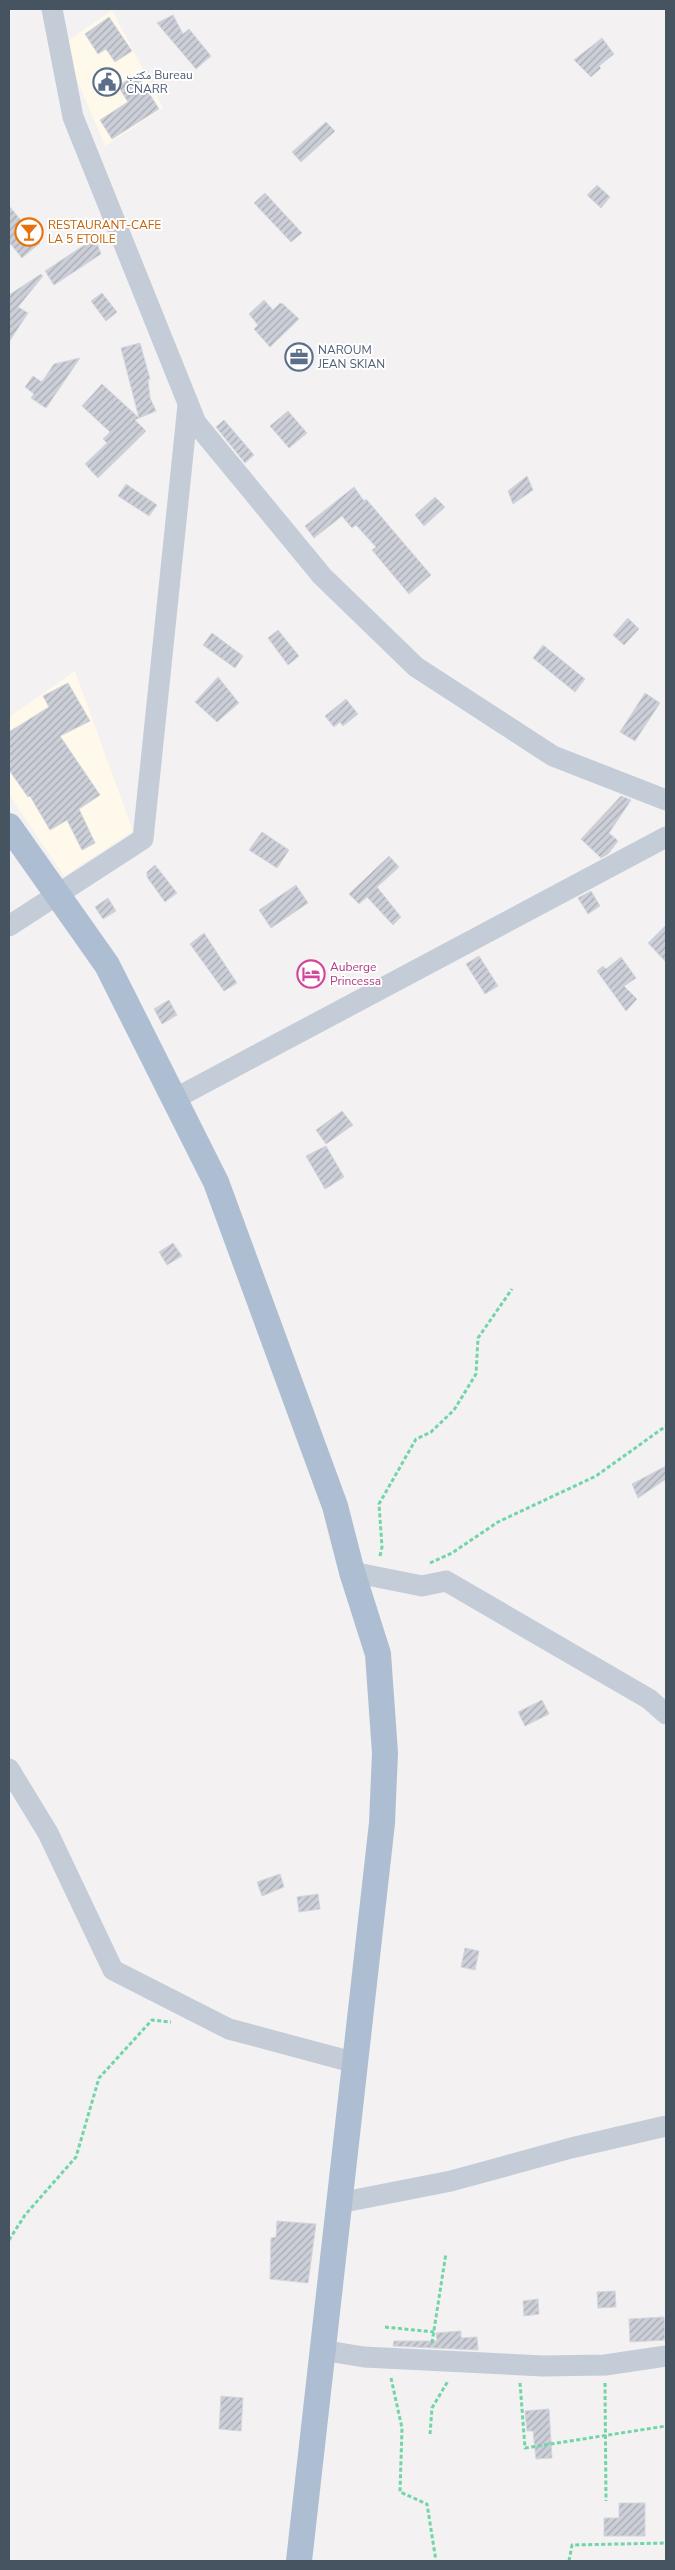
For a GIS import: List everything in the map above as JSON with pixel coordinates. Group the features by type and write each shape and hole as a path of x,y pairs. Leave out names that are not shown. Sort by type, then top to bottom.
{"main road":[{"path":"9,826 107,965 176,1098 223,1201 335,1506 352,1572 378,1654 385,1753 382,1823 356,2063 321,2350 299,2561"}],"street":[{"path":"52,9 73,118 196,424 322,576 416,667 553,756 666,800"},
{"path":"9,926 143,839 188,405"},
{"path":"176,1098 666,837"},
{"path":"352,1572 422,1586 446,1581 642,1695 666,1714"},
{"path":"9,1769 48,1833 113,1970 229,2029 356,2063"},
{"path":"339,2203 451,2181 571,2148 666,2126"},
{"path":"321,2350 387,2359 518,2365 605,2365 666,2356"}],"path":[{"path":"380,1556 382,1547 379,1504 416,1439 430,1432 454,1410 476,1374 478,1338 512,1289"},
{"path":"422,1586 421,1567 452,1553 498,1522 596,1476 666,1426"},
{"path":"372,1552 388,1558"},
{"path":"9,2240 24,2215 76,2157 99,2078 152,2020 181,2023"},
{"path":"429,2361 446,2254"},
{"path":"385,2327 434,2332"},
{"path":"387,2359 402,2428 400,2492 427,2504 436,2561"},
{"path":"430,2434 432,2408 446,2383 467,2363"},
{"path":"518,2365 525,2448 666,2426"},
{"path":"605,2365 606,2500"},
{"path":"569,2561 572,2545 666,2543"}],"shaded area":[{"path":"112,10 163,108 105,146 62,45"},
{"path":"75,671 133,831 64,876 9,795 9,717"}],"building":[{"path":"173,15 183,34 189,29 211,56 196,69 157,23"},
{"path":"109,17 132,51 115,62 106,49 98,54 85,34"},
{"path":"602,38 614,54 599,66 601,68 591,77 574,60"},
{"path":"137,74 159,109 112,139 100,120 128,102 118,86"},
{"path":"326,122 335,131 301,162 292,152"},
{"path":"597,185 610,197 601,208 587,195"},
{"path":"265,193 302,233 291,242 254,203"},
{"path":"9,206 40,243 22,258 9,242"},
{"path":"96,241 101,254 54,285 45,271 83,246"},
{"path":"41,274 43,276 18,307 28,313 9,342 9,295"},
{"path":"102,293 117,312 106,321 91,301"},
{"path":"264,300 273,310 280,303 283,304 299,319 270,347 254,329 258,325 249,314"},
{"path":"140,343 150,379 148,380 150,398 156,411 139,418 121,348"},
{"path":"80,358 46,408 31,398 34,394 25,387 33,376 42,382 54,364"},
{"path":"102,384 139,418 135,420 146,431 98,478 85,464 107,443 103,439 110,432 82,406"},
{"path":"288,411 307,433 289,448 270,426"},
{"path":"224,420 254,455 245,463 216,427"},
{"path":"527,476 533,490 513,504 508,491"},
{"path":"126,484 157,505 149,516 118,496"},
{"path":"354,487 364,501 366,499 431,575 409,594 372,550 376,547 356,525 352,528 342,516 314,538 305,526"},
{"path":"435,497 445,507 424,526 415,515"},
{"path":"628,618 639,629 624,645 613,635"},
{"path":"278,630 299,656 288,665 268,638"},
{"path":"212,633 243,656 235,668 203,645"},
{"path":"543,645 585,679 575,692 533,658"},
{"path":"218,677 239,703 217,722 195,702"},
{"path":"68,683 90,721 60,736 100,795 79,809 95,843 82,850 67,820 50,830 30,796 28,797 9,770 9,732 49,707 43,696"},
{"path":"645,693 660,703 635,741 620,732"},
{"path":"346,699 358,714 343,726 340,722 334,727 325,716"},
{"path":"621,796 631,800 609,833 618,841 608,854 601,858 581,839"},
{"path":"262,832 289,850 277,868 249,850"},
{"path":"389,856 399,867 377,887 401,917 393,925 367,897 359,904 349,894"},
{"path":"155,865 177,893 165,902 147,877 147,872"},
{"path":"296,885 308,903 271,928 259,910"},
{"path":"591,891 600,906 588,914 578,898"},
{"path":"108,898 116,911 103,919 95,907"},
{"path":"666,925 666,962 648,943"},
{"path":"204,933 237,983 224,991 190,944"},
{"path":"479,956 498,986 485,994 466,964"},
{"path":"621,957 636,978 624,986 637,999 626,1011 597,971 603,966 606,969"},
{"path":"169,1000 177,1015 162,1024 154,1009"},
{"path":"342,1111 353,1125 326,1144 316,1130"},
{"path":"326,1146 344,1177 325,1189 306,1156"},
{"path":"173,1243 182,1256 167,1265 159,1252"},
{"path":"666,1466 666,1479 638,1498 632,1484"},
{"path":"542,1700 549,1714 525,1726 518,1712"},
{"path":"280,1874 284,1887 262,1896 257,1882"},
{"path":"318,1894 320,1909 299,1912 297,1897"},
{"path":"465,1948 479,1951 475,1970 461,1967"},
{"path":"277,2221 316,2224 308,2283 270,2279 271,2238 276,2237"},
{"path":"615,2291 616,2307 598,2308 597,2292"},
{"path":"538,2299 539,2314 524,2316 523,2301"},
{"path":"664,2317 665,2340 630,2342 629,2319"},
{"path":"461,2331 461,2338 477,2337 478,2350 393,2346 394,2341 437,2341 436,2333"},
{"path":"221,2396 243,2398 241,2431 219,2429"},
{"path":"549,2409 552,2458 536,2459 533,2431 527,2431 525,2411"},
{"path":"619,2503 645,2503 645,2536 604,2536 604,2518 619,2518"}],"place":[{"name":"مكتب Bureau CNARR","path":"107,82"},
{"name":"RESTAURANT-CAFE LA 5 ETOILE","path":"29,232"},
{"name":"NAROUM JEAN SKIAN","path":"299,357"},
{"name":"Auberge Princessa","path":"311,974"}]}
